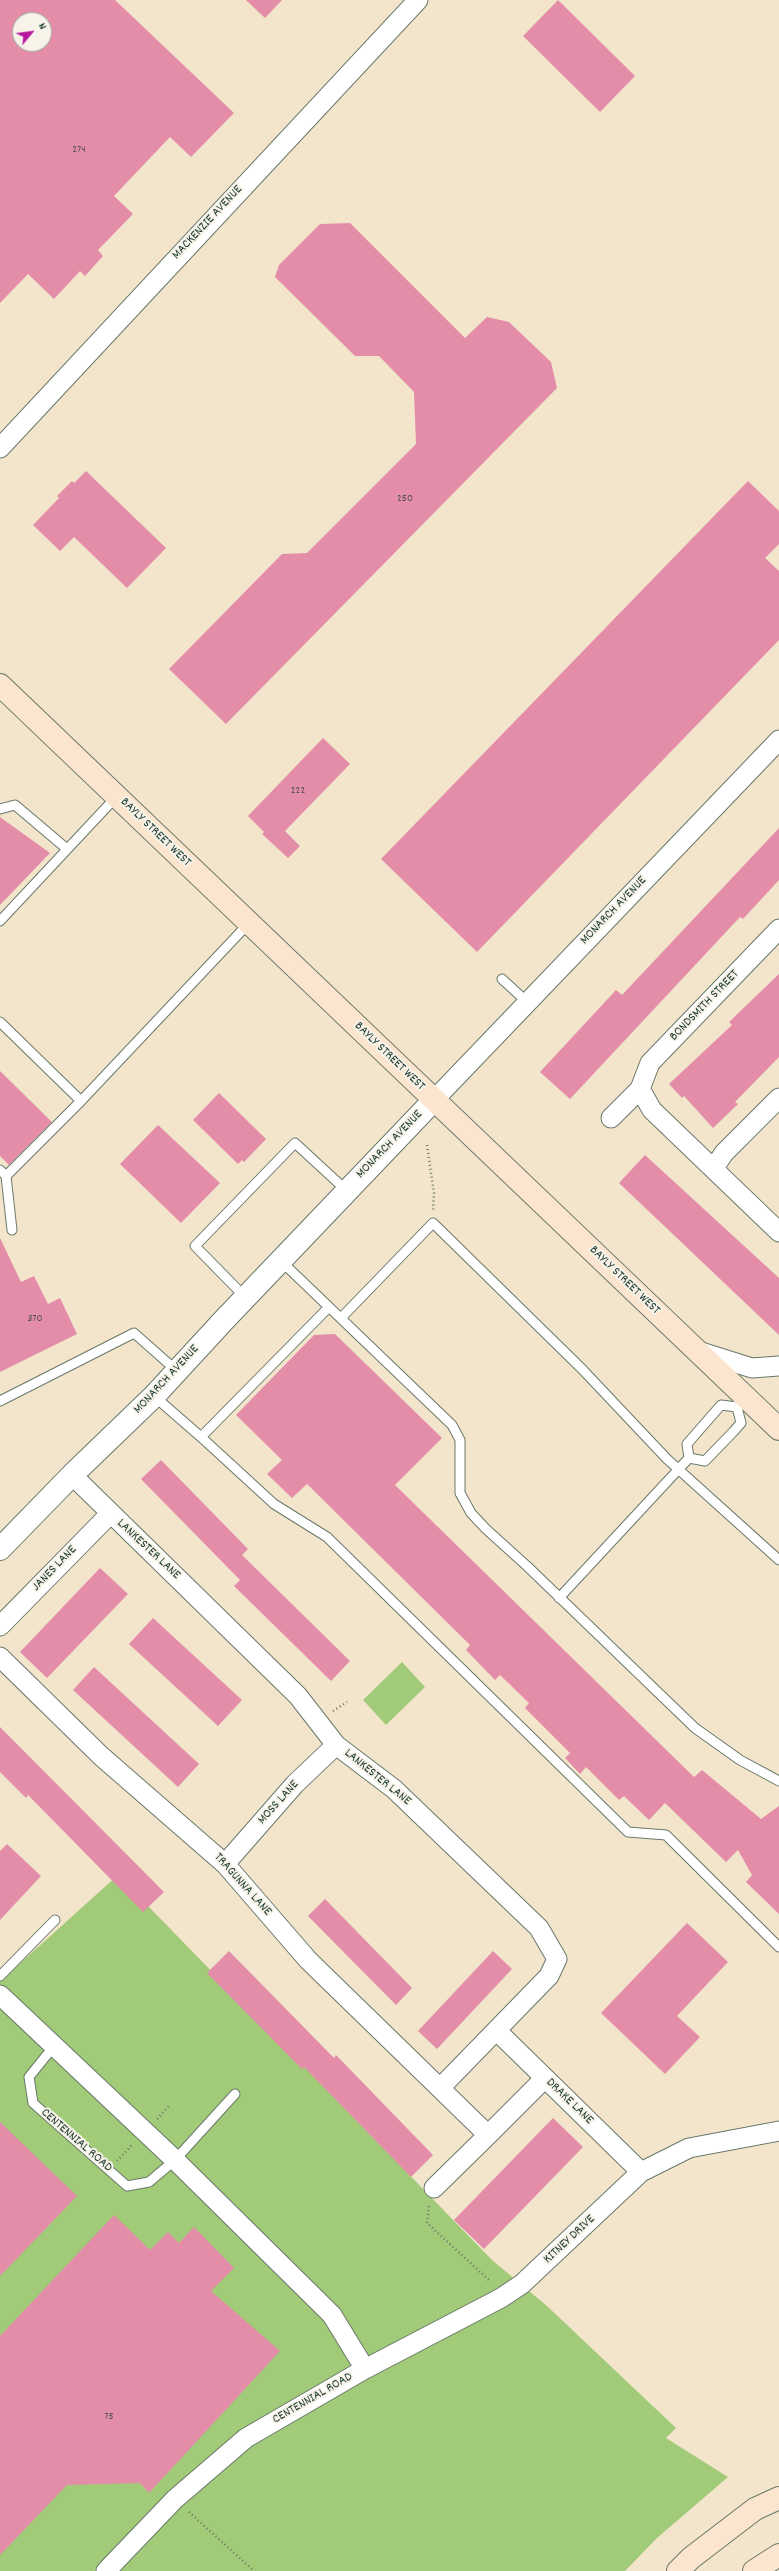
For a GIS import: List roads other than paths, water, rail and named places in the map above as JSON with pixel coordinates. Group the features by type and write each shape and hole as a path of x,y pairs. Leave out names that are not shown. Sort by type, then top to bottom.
{"main road":[{"name":"BAYLY STREET WEST","path":"0,684 698,1351 741,1402 779,1429"},
{"path":"678,2571 690,2558 754,2509 779,2498"},
{"path":"754,2571 779,2555"}],"street":[{"name":"MACKENZIE AVENUE","path":"0,448 418,0"},
{"name":"MONARCH AVENUE","path":"0,1549 72,1475 154,1396 280,1260 779,740"},
{"name":"BONDSMITH STREET","path":"611,1118 640,1089 650,1062 779,929"},
{"path":"640,1089 652,1110 779,1232"},
{"path":"714,1168 724,1153 779,1098"},
{"path":"698,1351 752,1368 779,1366"},
{"name":"LANKESTER LANE","path":"72,1475 110,1514 298,1696 336,1745 394,1789 539,1928 557,1959 549,1976 441,2087"},
{"name":"JANES LANE","path":"0,1626 110,1514"},
{"name":"TRAGUNNA LANE","path":"0,1657 101,1756 225,1864 308,1960 441,2087 488,2135"},
{"name":"MOSS LANE","path":"225,1864 295,1784 336,1745"},
{"name":"CENTENNIAL ROAD","path":"0,1995 175,2160 332,2315 365,2369 246,2438 175,2499 106,2571"},
{"name":"DRAKE LANE","path":"497,2031 641,2172"},
{"path":"434,2188 545,2078"},
{"name":"KITNEY DRIVE","path":"365,2369 507,2294 527,2279 641,2172 689,2148 779,2131"}],"lane":[{"path":"0,921 116,796"},
{"path":"0,809 15,806 67,849"},
{"path":"12,1230 3,1173 81,1101 249,923"},
{"path":"502,979 527,1002"},
{"path":"0,1022 81,1101"},
{"path":"245,1297 195,1246 295,1143 347,1191"},
{"path":"341,1318 433,1224 582,1369 679,1469 779,1560"},
{"path":"280,1260 452,1425 460,1440 460,1493 471,1513 696,1728 740,1760 779,1781"},
{"path":"201,1437 329,1307"},
{"path":"0,1401 134,1333 177,1371"},
{"path":"154,1396 274,1504 327,1537 628,1832 666,1834 779,1947"},
{"path":"741,1402 741,1423 733,1432 705,1461 689,1458 687,1444 721,1405 741,1402"},
{"path":"559,1598 689,1458"},
{"path":"0,1976 55,1920"},
{"name":"CENTENNIAL ROAD","path":"54,2046 29,2077 33,2103 127,2186 149,2182 175,2160"},
{"path":"175,2160 235,2094"}]}
